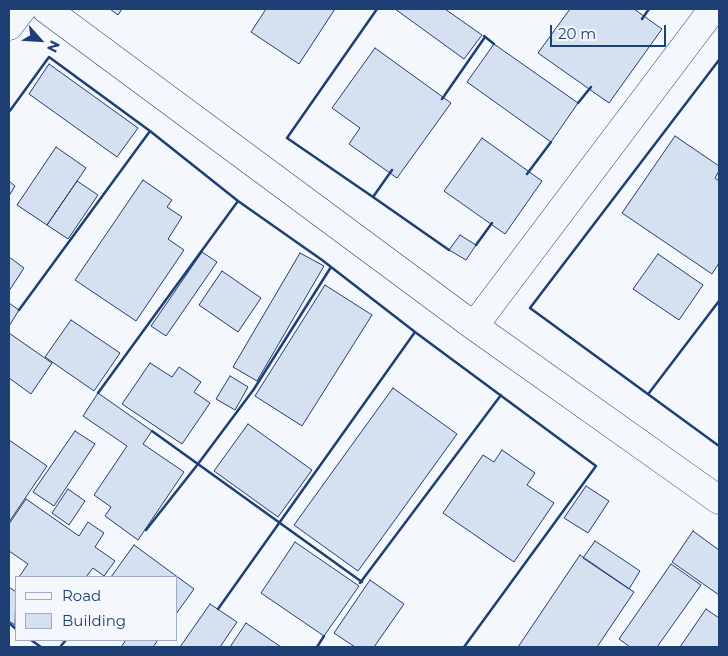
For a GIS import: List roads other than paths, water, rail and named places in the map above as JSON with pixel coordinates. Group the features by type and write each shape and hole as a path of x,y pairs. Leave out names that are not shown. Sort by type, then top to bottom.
{"street":[{"path":"9,26 22,9"},
{"path":"46,9 474,326 719,500"},
{"path":"474,326 713,9"}]}
